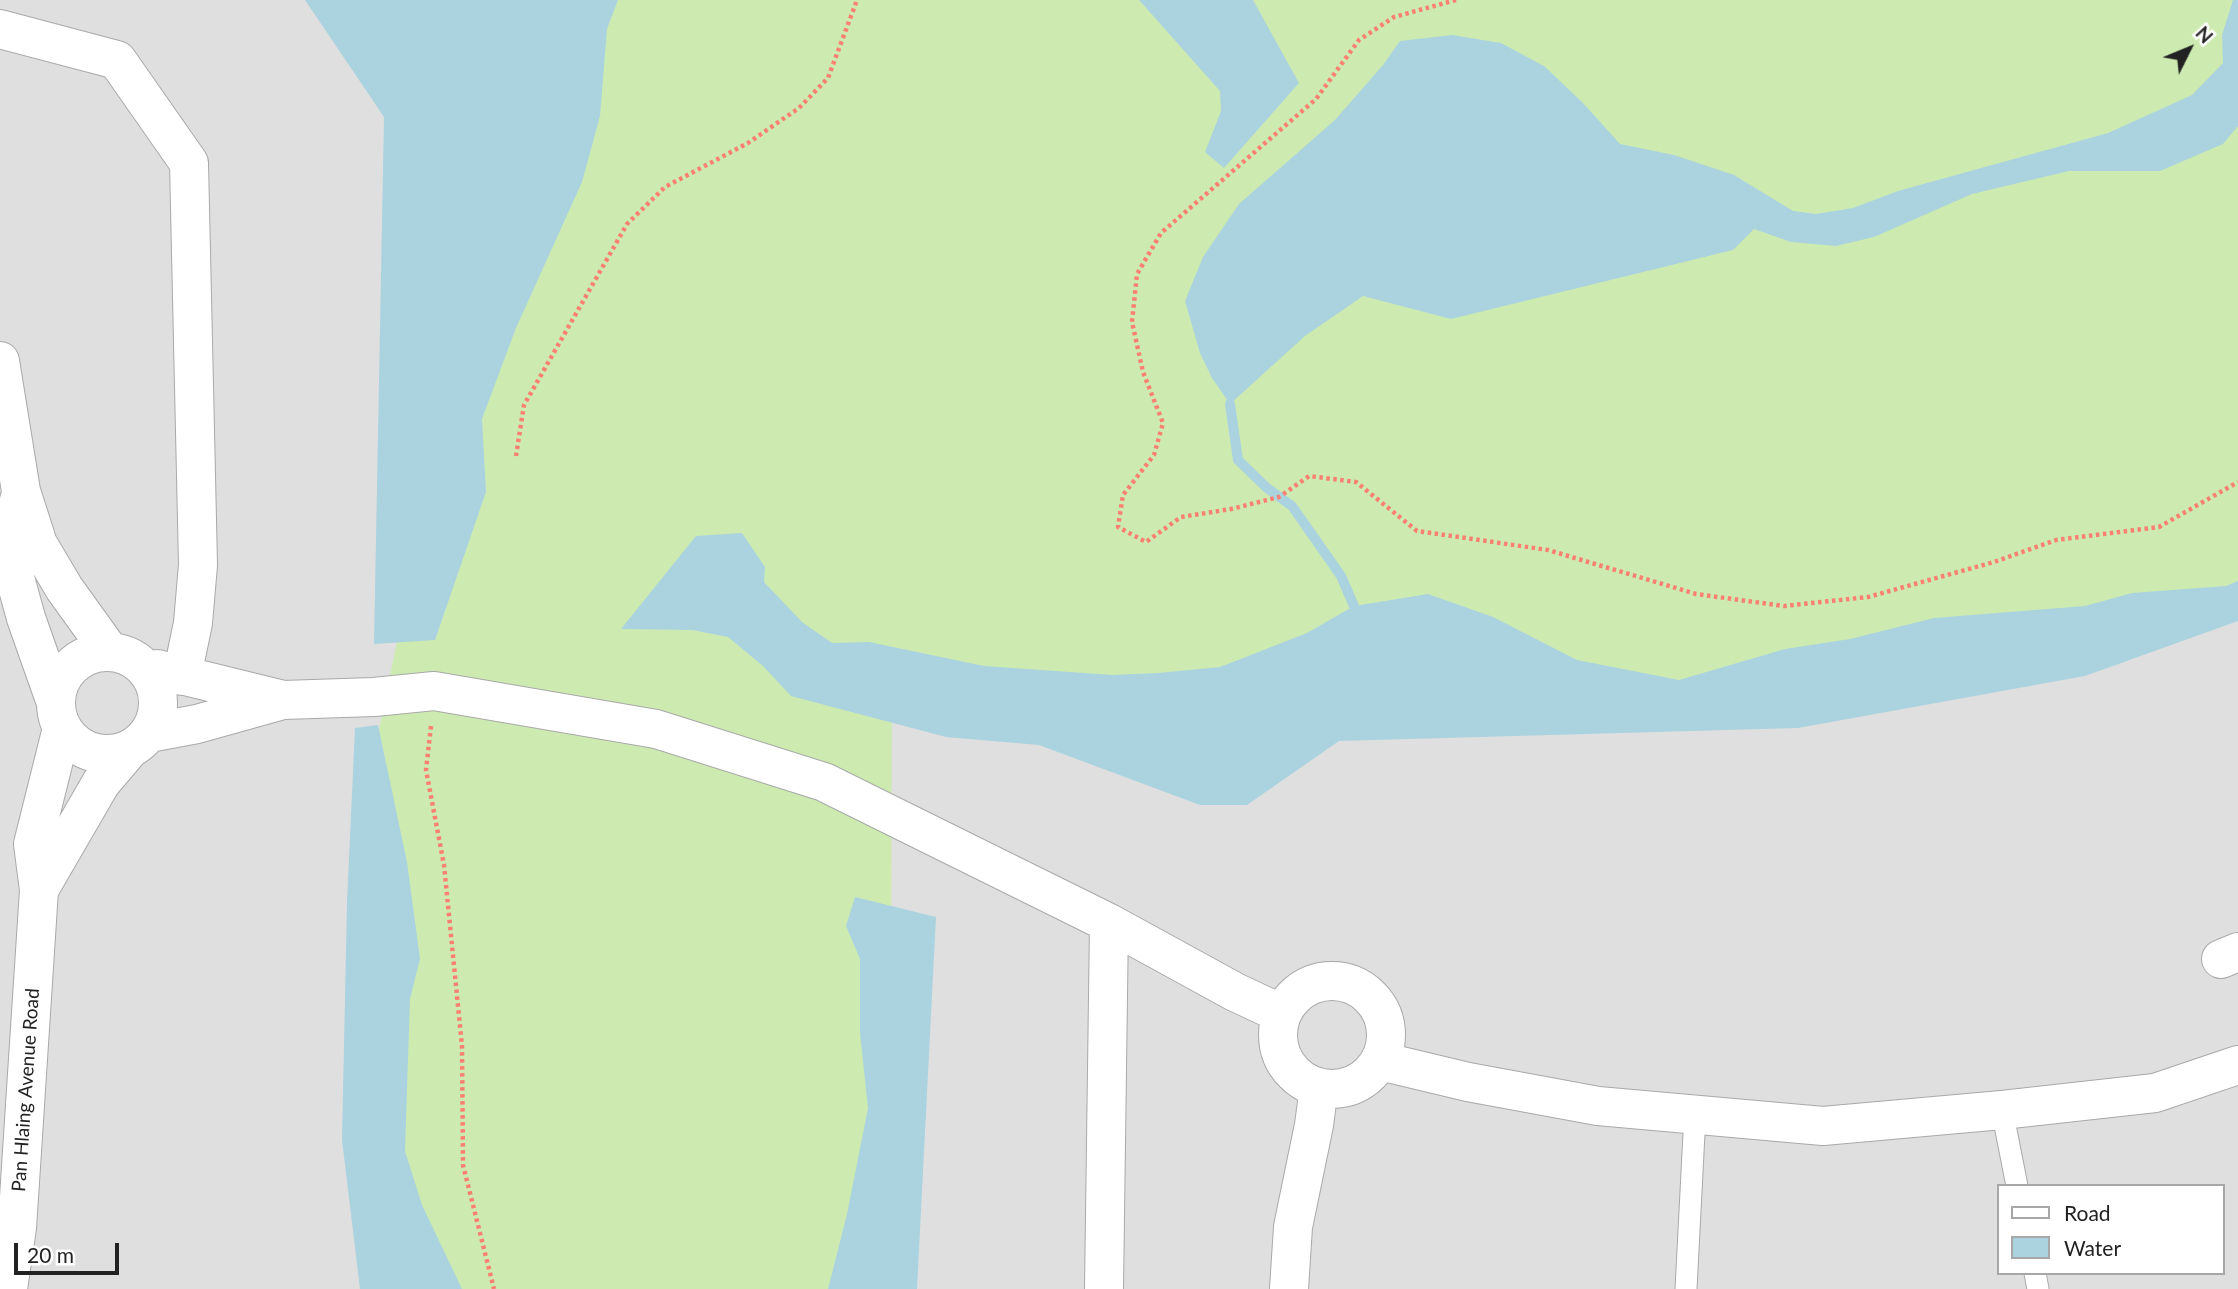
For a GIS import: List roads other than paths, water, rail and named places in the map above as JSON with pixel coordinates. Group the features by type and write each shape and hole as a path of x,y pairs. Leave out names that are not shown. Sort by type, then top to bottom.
{"street":[{"path":"0,29 117,60 189,163 198,565 193,623 182,676"},
{"path":"0,361 21,491 38,544 64,589 125,658 152,679 158,696 158,711 139,741 101,783 39,890"},
{"path":"21,491 13,536 14,574 26,618 59,715 71,739 94,753 112,754 139,741 283,700 374,697 434,691 656,729 824,782 1109,923 1235,992 1282,1014"},
{"path":"59,715 59,685 65,674 77,662 93,654 125,658 182,676 283,700"},
{"name":"Pan Hlaing Avenue Road","path":"8,1289 17,1227 39,890 33,844 59,715"},
{"path":"1104,1289 1109,923"},
{"path":"1328,981 1352,984 1372,999 1385,1021 1387,1043 1380,1061 1366,1078 1343,1088 1319,1087 1295,1075 1280,1051 1278,1032 1282,1014 1292,998 1302,989 1328,981"},
{"path":"1380,1061 1468,1082 1598,1107 1823,1126 2155,1093 2238,1065"},
{"path":"1289,1289 1293,1227 1319,1087"}],"lane":[{"path":"2002,1110 2017,1184"},
{"path":"1686,1289 1695,1114"}],"water":[{"path":"305,0 618,0 607,29 600,116 582,182 516,328 482,419 486,492 435,640 374,644 384,117"},
{"path":"1139,0 1253,0 1299,83 1224,168 1205,152 1221,111 1220,91"},
{"path":"2233,0 2238,0 2238,126 2223,144 2160,171 2069,171 1972,194 1874,237 1836,246 1791,242 1754,229 1733,250 1451,319 1363,296 1305,336 1230,404 1212,378 1200,353 1185,301 1203,257 1239,204 1335,120 1383,65 1400,41 1452,35 1501,43 1544,66 1583,103 1620,144 1674,155 1734,175 1793,211 1816,214 1853,208 1898,191 2108,133 2192,95 2223,63 2222,35"},
{"path":"742,533 765,567 764,582 802,622 832,643 869,642 984,666 1113,675 1220,667 1307,633 1354,606 1428,594 1493,617 1577,660 1679,680 1785,649 1850,639 1934,618 2085,606 2132,593 2226,586 2238,581 2238,621 2085,676 1798,728 1339,741 1247,805 1200,805 1039,745 946,737 791,696 763,666 728,637 692,630 621,629 696,536"},
{"path":"378,725 407,862 420,959 410,999 405,1151 422,1205 462,1289 360,1289 342,1140 347,902 355,728"},
{"path":"855,897 936,917 917,1289 828,1289 847,1214 868,1108 860,1033 860,959 846,926"}],"waterway":[{"path":"1230,404 1238,460 1267,488 1292,506 1341,576 1354,606"}]}
